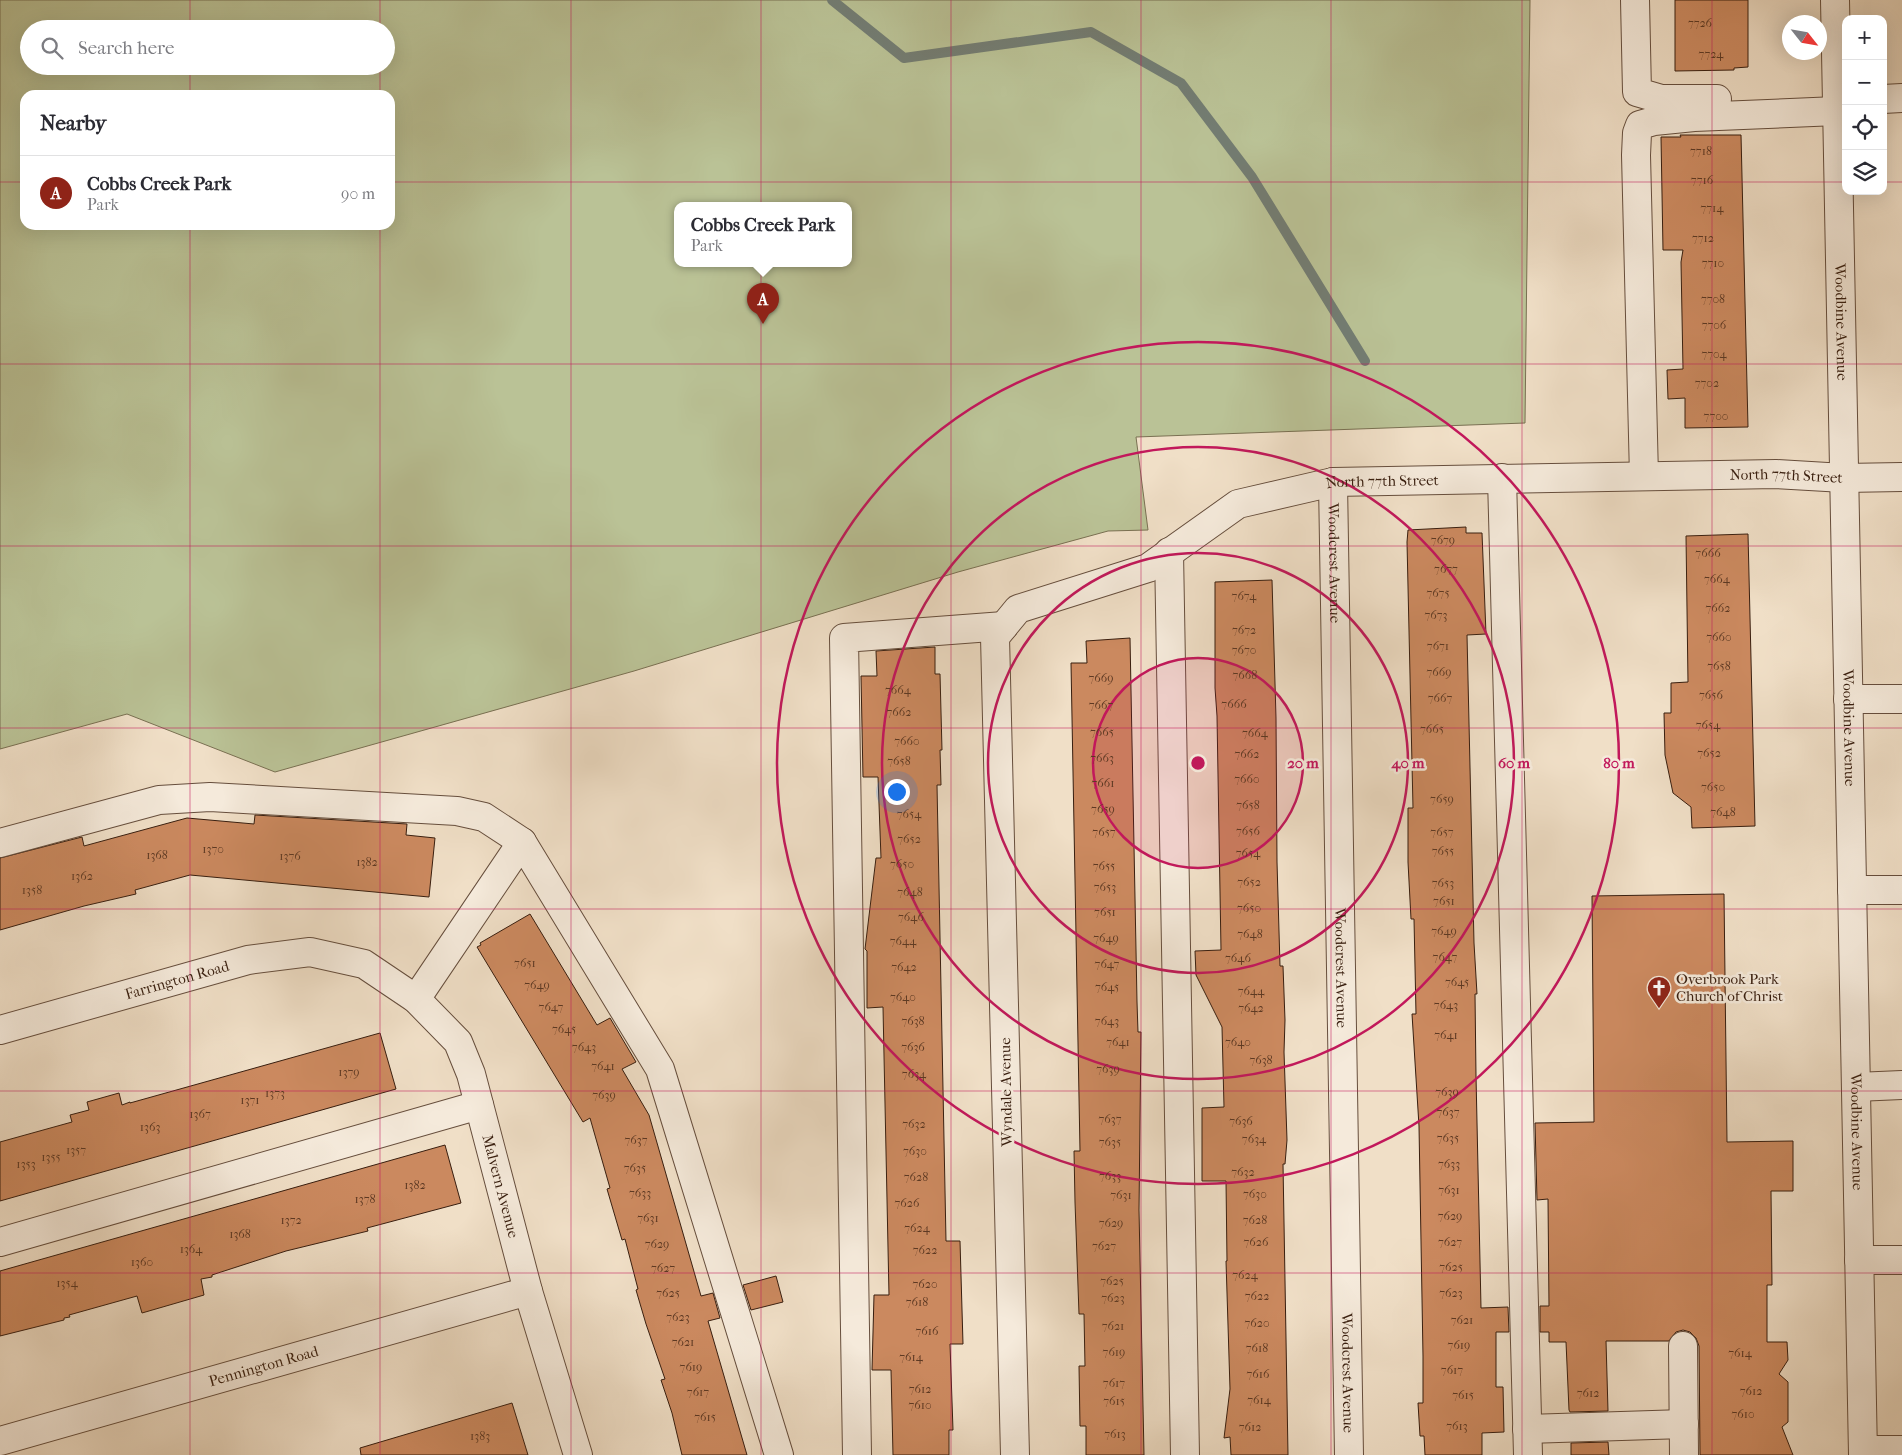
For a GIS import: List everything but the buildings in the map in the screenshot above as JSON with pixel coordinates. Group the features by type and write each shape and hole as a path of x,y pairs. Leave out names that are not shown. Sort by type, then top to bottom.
{"street":[{"path":"1635,0 1637,92 1661,99 1840,103"},
{"name":"Woodbine Avenue","path":"1835,0 1840,103 1844,478 1863,1453"},
{"path":"1887,98 1902,98"},
{"path":"1644,476 1636,155 1637,133 1640,126 1654,121 1840,103"},
{"name":"North 77th Street","path":"997,728 995,637 1018,609 1148,568 1238,504 1333,482 1776,474 1844,478 1902,477"},
{"path":"1502,478 1528,1442 1684,1424"},
{"name":"Woodcrest Avenue","path":"1333,482 1349,1455"},
{"path":"1169,552 1185,1455"},
{"path":"857,1455 844,638 1004,626"},
{"path":"1848,699 1902,699"},
{"name":"Wyndale Avenue","path":"997,728 1015,1455"},
{"path":"0,843 159,800 210,796 456,811 484,817 522,842 660,1069 779,1455"},
{"path":"416,999 522,842"},
{"path":"1852,890 1902,890"},
{"name":"Farrington Road","path":"0,1030 248,960 310,952 358,962"},
{"name":"Malvern Avenue","path":"358,962 364,964 416,999 458,1042 471,1074 528,1291 578,1455"},
{"path":"1856,1087 1902,1085"},
{"path":"0,1242 479,1105"},
{"path":"1859,1260 1902,1260"},
{"name":"Pennington Road","path":"0,1441 528,1291"},
{"path":"1683,1346 1684,1455"},
{"path":"1863,1453 1902,1450"}],"green space":[{"path":"0,0 1530,0 1525,423 1136,437 1148,530 1108,531 958,572 634,671 275,772 127,714 0,749"}],"waterway":[{"path":"832,0 904,58 1091,32 1181,83 1252,177 1365,361"}],"place":[{"name":"Cobbs Creek Park","path":"763,324"},
{"name":"Overbrook Park Church of Christ","path":"1659,1009"}]}
